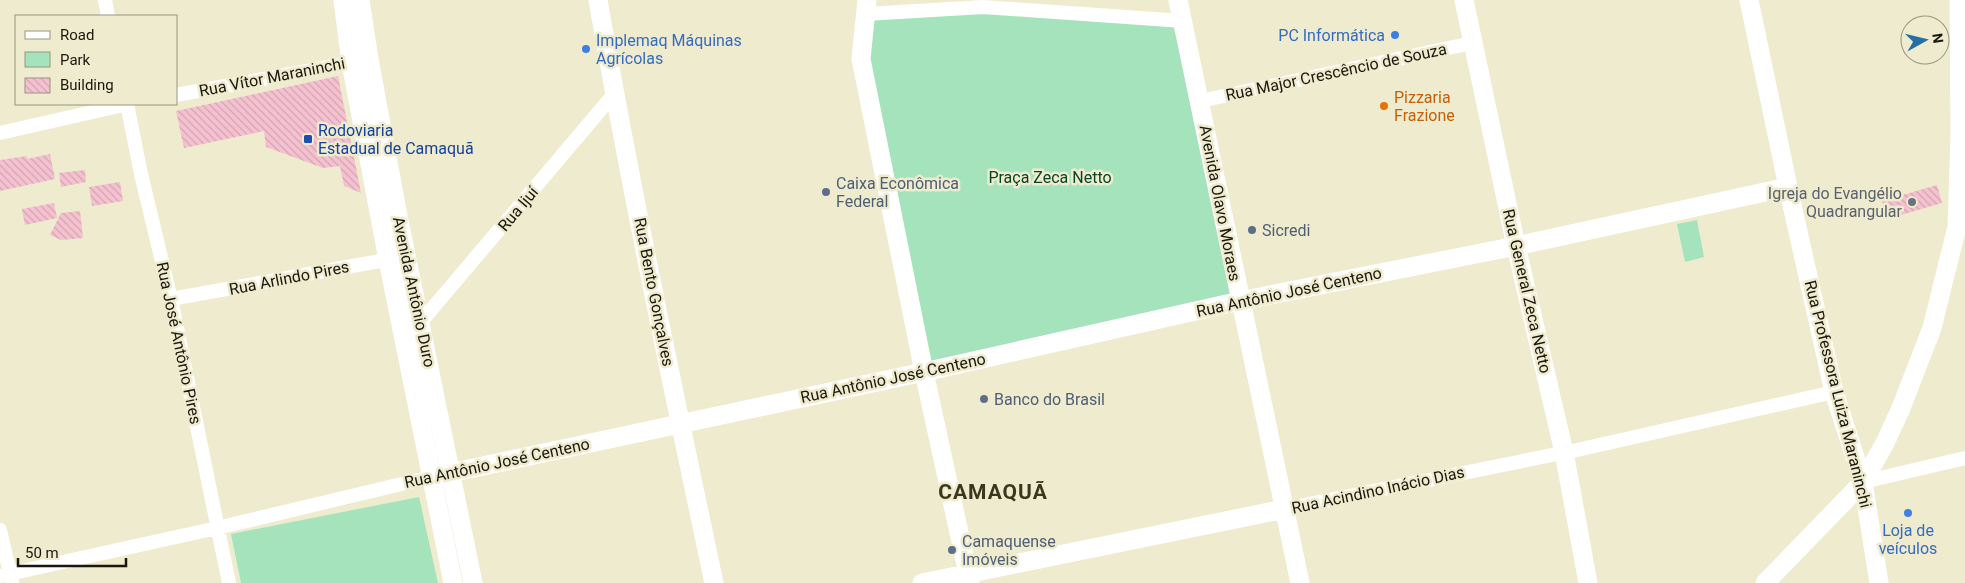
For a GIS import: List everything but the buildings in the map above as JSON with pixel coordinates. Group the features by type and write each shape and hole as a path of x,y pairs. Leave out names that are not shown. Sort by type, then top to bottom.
{"street":[{"path":"105,0 108,15"},
{"name":"Avenida Antônio Duro","path":"343,0 360,61 406,257 473,583"},
{"name":"Avenida Antônio Duro","path":"360,0 360,61 388,260 453,583"},
{"name":"Rua Bento Gonçalves","path":"598,0 614,94 680,425 714,583"},
{"name":"Avenida Olavo Moraes","path":"1178,0 1300,583"},
{"name":"Rua General Zeca Netto","path":"1464,0 1516,246 1564,452 1588,583"},
{"name":"Rua Professora Luiza Maraninchi","path":"1749,0 1788,187 1834,392 1862,482 1879,583"},
{"path":"1765,583 1862,482 1885,443 1901,408 1932,328 1962,211 1958,1"},
{"path":"969,578 924,372 861,59 866,7 983,8 1183,21"},
{"name":"Rua Major Crescêncio de Souza","path":"1200,101 1472,43"},
{"name":"Rua Vítor Maraninchi","path":"178,95 360,61"},
{"name":"Rua Ijuí","path":"420,323 614,94"},
{"path":"0,133 124,105"},
{"name":"Rua José Antônio Pires","path":"128,105 141,174 171,299 229,583"},
{"name":"Rua Antônio José Centeno","path":"7,578 431,477 924,372 1240,301 1516,246 1788,187"},
{"name":"Rua Arlindo Pires","path":"171,299 406,257"},
{"name":"Rua Acindino Inácio Dias","path":"922,583 969,578 1284,509 1564,452 1834,392"},
{"path":"1862,482 1965,458"},
{"path":"0,530 7,578"}],"green space":[{"name":"Praça Zeca Netto","path":"985,13 1173,20 1237,299 929,366 866,57 870,19"},
{"path":"1697,220 1704,257 1685,262 1677,224"},
{"path":"419,497 438,583 241,583 231,534"}],"place":[{"name":"PC Informática","path":"1395,35"},
{"name":"Implemaq Máquinas Agrícolas","path":"586,49"},
{"name":"Pizzaria Frazione","path":"1384,106"},
{"name":"Rodoviaria Estadual de Camaquã","path":"308,139"},
{"name":"Caixa Econômica Federal","path":"826,192"},
{"name":"Igreja do Evangélio Quadrangular","path":"1912,202"},
{"name":"Sicredi","path":"1252,230"},
{"name":"Banco do Brasil","path":"984,399"},
{"name":"Loja de veículos","path":"1908,513"},
{"name":"Camaquense Imóveis","path":"952,550"}],"district":[{"name":"CAMAQUÃ","path":"993,492"}]}
